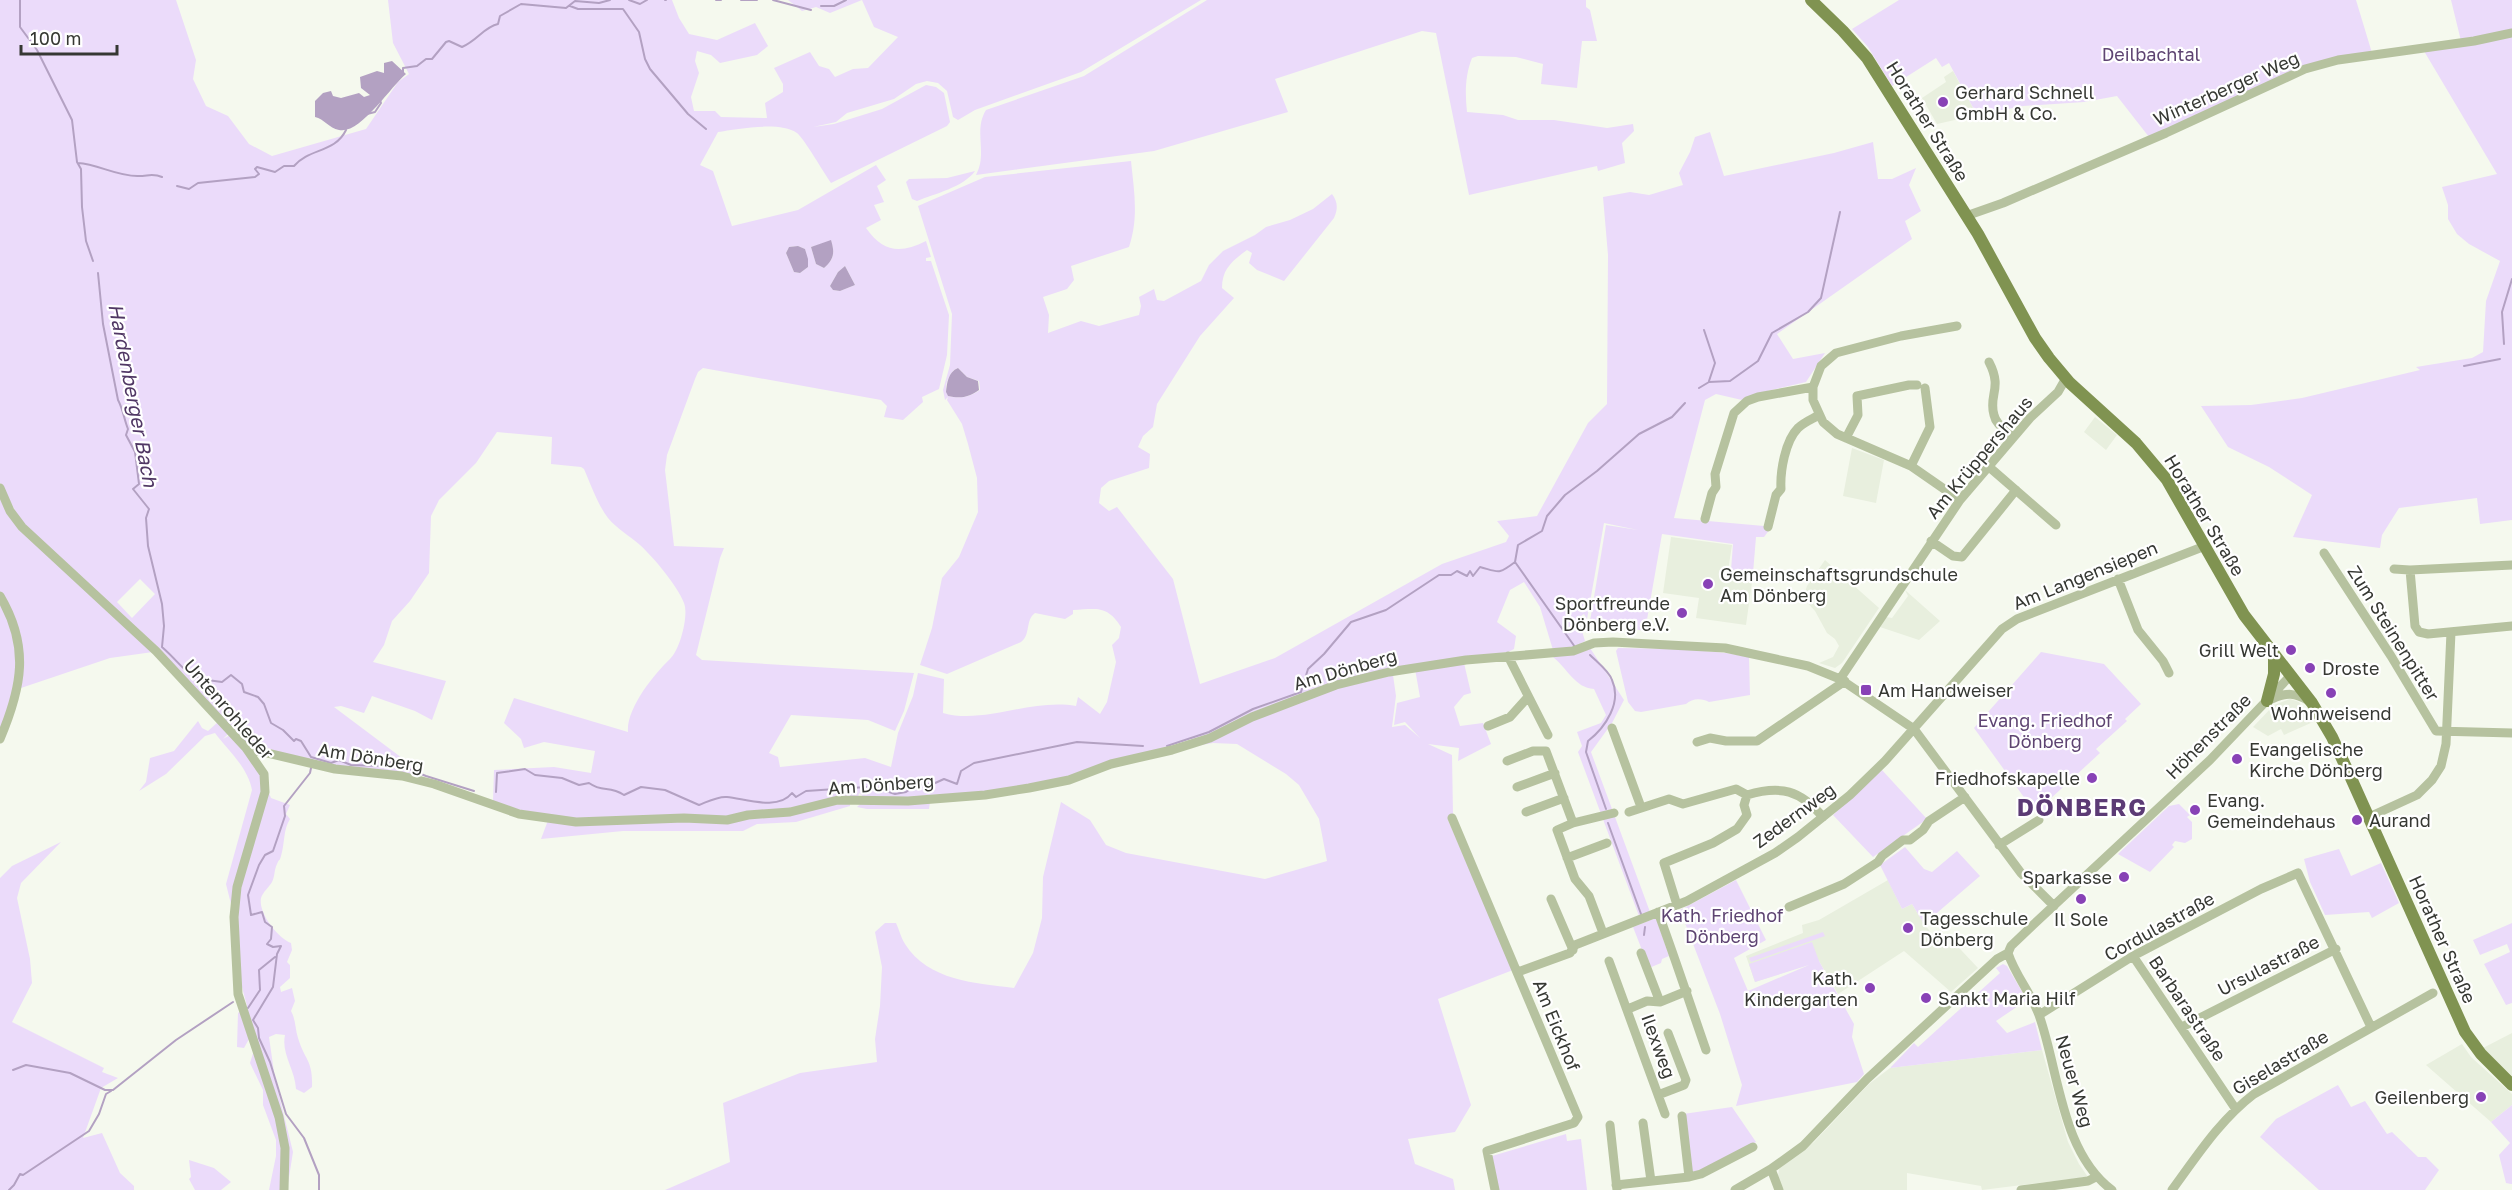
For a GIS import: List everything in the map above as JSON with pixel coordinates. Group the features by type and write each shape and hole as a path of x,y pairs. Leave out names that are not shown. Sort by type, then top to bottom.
{"main road":[{"name":"Horather Straße","path":"1811,0 1843,30 1867,58 1966,216 2035,338 2066,378 2136,443 2158,468 2244,615 2312,703 2332,737 2465,1032 2481,1054 2512,1085"},
{"path":"2267,701 2274,674 2274,654"}],"street":[{"name":"Winterberger Weg","path":"1966,216 2003,203 2166,133 2305,69 2338,60 2474,41 2512,33"},
{"path":"1957,326 1896,337 1836,353 1821,366 1813,387 1813,400 1828,428 1911,466 1960,500"},
{"path":"1989,362 1997,381 1994,415 1998,423 2013,438"},
{"name":"Am Krüppershaus","path":"1843,680 1931,541 1960,500 2013,438 2058,392 2066,378"},
{"path":"1846,438 1858,415 1857,396 1909,385 1921,386 1930,427 1911,466"},
{"path":"1705,519 1712,493 1716,487 1715,474 1734,412 1747,401 1758,397 1813,387"},
{"path":"1768,527 1776,495 1781,489 1780,477 1790,440 1800,425 1819,415"},
{"path":"1988,466 2056,525"},
{"name":"Untenrohleder","path":"0,488 10,511 22,527 156,651 246,748 264,774 265,792 234,903 238,994 279,1117 285,1148 284,1190"},
{"path":"1931,541 1953,556 1962,558 2016,490"},
{"name":"Am Langensiepen","path":"1914,729 2002,629 2017,619 2205,546"},
{"name":"Zum Steinenpitter","path":"2324,553 2374,629 2436,731 2446,732"},
{"path":"2394,569 2512,565"},
{"path":"2410,570 2415,626 2419,632 2428,634 2512,626"},
{"path":"2118,579 2138,630 2163,661 2169,673"},
{"path":"0,597 15,623 20,654 14,696 0,739"},
{"path":"2369,817 2402,803 2424,790 2441,766 2445,755 2451,632"},
{"name":"Am Dönberg","path":"246,748 335,769 402,776 434,784 519,814 576,822 684,818 727,820 748,815 790,812 838,800 908,801 986,795 1069,780 1111,764 1172,750 1210,738 1273,708 1336,686 1412,667 1573,651 1594,643 1714,647 1788,660 1825,671 1843,680 1914,729 2021,873 2054,906"},
{"path":"1508,656 1548,735"},
{"name":"Höhenstraße","path":"1735,1190 1803,1146 1858,1088 1997,959 2008,954 2011,946 2210,760 2291,675"},
{"path":"1697,742 1710,738 1726,741 1757,741 1843,680"},
{"path":"2267,701 2284,694 2296,694 2312,703"},
{"path":"1488,726 1510,717 1528,697"},
{"path":"1612,728 1641,807"},
{"name":"Zedernweg","path":"1518,972 1570,953 1575,945 1603,933 1677,905 1775,853 1850,795 1914,729"},
{"path":"2446,732 2512,733"},
{"path":"1507,761 1533,751 1546,751 1573,823"},
{"path":"1517,786 1555,773"},
{"path":"1629,812 1669,799 1683,804 1736,789 1747,795 1771,789 1793,793 1813,806 1823,817"},
{"path":"1677,905 1664,863 1713,843 1740,828 1747,815 1744,805 1747,795"},
{"path":"1789,907 1844,884 1878,862 1882,856 1903,840 1910,840 1923,830 1929,821 1965,797"},
{"path":"1526,812 1564,798"},
{"path":"1603,933 1588,896 1575,879 1557,830 1573,823 1614,813"},
{"name":"Am Eickhof","path":"1452,818 1578,1117 1574,1123 1488,1150 1495,1190"},
{"path":"1999,844 2039,820"},
{"path":"1567,858 1607,843"},
{"name":"Cordulastraße","path":"2039,1015 2133,956 2261,889 2298,873 2336,949"},
{"path":"1551,899 1573,950"},
{"path":"1658,912 1706,1050"},
{"path":"2336,949 2371,1027"},
{"name":"Ursulastraße","path":"2182,1027 2336,949"},
{"name":"Ilexweg","path":"1641,953 1660,1002"},
{"name":"Neuer Weg","path":"2008,954 2039,1015 2075,1142 2083,1159 2098,1180"},
{"name":"Barbarastraße","path":"2133,956 2235,1108"},
{"name":"Ilexweg","path":"1609,961 1665,1114"},
{"name":"Ilexweg","path":"1628,1009 1647,1001 1660,1002 1687,991"},
{"name":"Giselastraße","path":"2172,1190 2235,1108 2253,1094 2433,993"},
{"name":"Ilexweg","path":"1658,1095 1684,1085 1686,1080 1668,1033"},
{"path":"1682,1116 1689,1177"},
{"path":"1643,1123 1651,1181"},
{"path":"1610,1125 1617,1187 1701,1174 1753,1147"},
{"path":"1772,1168 1779,1190"},
{"path":"1670,1179 1672,1190"},
{"path":"2021,1190 2098,1180 2112,1190"}],"shaded area":[{"path":"392,61 406,74 356,125 347,130 339,130 315,117 315,101 323,93 331,91 333,96 341,98 359,93 364,97 370,95 361,88 360,77 377,71 384,73 384,63"},
{"path":"1953,71 1977,115 1937,124 1922,98 1946,82 1944,77"},
{"path":"831,240 833,256 824,268 816,264 811,247"},
{"path":"798,246 805,249 808,259 808,267 800,273 794,272 786,253 789,247"},
{"path":"845,266 855,285 840,291 833,290 830,286 838,272"},
{"path":"958,368 967,377 978,381 979,390 965,397 948,396 946,392 949,378"},
{"path":"2095,417 2117,435 2106,450 2084,432"},
{"path":"1852,448 1884,460 1876,503 1843,496"},
{"name":"Gemeinschaftsgrundschule Am Dönberg","path":"1671,537 1732,545 1728,571 1753,575 1746,625 1696,618 1699,598 1663,593"},
{"path":"1825,560 1879,608 1842,663 1835,668 1819,663 1833,657 1839,646 1803,598 1807,586"},
{"path":"1905,590 1940,621 1919,640 1880,627 1886,617 1892,618 1908,596"},
{"path":"2290,699 2299,702 2313,722 2284,735 2281,729 2268,736 2253,727 2274,705"},
{"path":"1888,880 1902,909 1912,904 1937,940 1946,934 1978,968 1951,992 1904,951 1838,994 1819,961 1755,982 1746,956 1803,933 1802,925 1819,920"},
{"path":"2512,1033 2512,1076 2483,1048"},
{"path":"2462,1044 2471,1057 2512,1094 2512,1105 2491,1122 2426,1065"},
{"path":"2042,1050 2068,1142 2088,1177 1982,1190 1981,1186 1907,1173 1907,1190 1783,1190 1778,1176 1779,1169 1814,1142 1869,1084 1890,1068"}],"green space":[{"path":"0,0 176,0 196,60 193,79 206,106 228,116 249,144 272,156 366,129 398,82 409,74 393,43 388,0 672,0 689,34 717,40 755,23 768,46 757,55 720,63 711,55 697,51 695,61 699,73 691,97 694,111 715,111 721,117 767,118 765,103 783,92 783,84 774,68 810,52 819,66 829,69 835,77 853,69 868,68 898,37 874,27 862,0 1201,0 1081,72 975,110 958,120 953,117 947,91 938,83 927,81 916,84 894,99 847,113 836,122 813,127 834,124 882,109 926,85 936,87 944,93 950,122 947,126 831,183 797,133 790,129 758,127 718,132 700,165 713,171 732,226 798,210 876,165 886,180 877,186 884,202 874,205 881,220 866,228 879,242 893,248 908,248 926,241 931,257 926,258 926,261 931,261 949,315 947,355 939,389 922,397 923,402 903,420 884,417 887,406 881,400 703,368 695,379 667,455 665,470 674,546 724,548 696,655 702,660 914,673 904,711 895,731 868,720 791,715 769,753 778,757 780,767 865,758 891,767 898,733 913,696 918,673 944,679 943,713 959,716 991,714 1042,705 1076,706 1078,697 1100,714 1107,702 1116,662 1112,645 1119,638 1121,627 1111,615 1101,610 1073,610 1073,614 1065,619 1035,613 1030,620 1026,636 1021,642 947,674 920,665 932,628 942,578 959,557 978,512 977,478 968,444 962,424 947,400 948,397 945,400 943,390 950,365 952,314 918,206 985,177 1131,161 1135,215 1129,247 1071,266 1074,280 1067,289 1043,297 1049,315 1048,333 1081,321 1099,326 1139,315 1141,306 1139,297 1154,289 1157,300 1164,301 1201,281 1209,265 1223,251 1266,227 1290,220 1313,209 1332,194 1334,197 1337,206 1334,218 1284,281 1257,270 1249,263 1252,253 1247,250 1229,266 1222,281 1222,288 1234,298 1200,336 1157,404 1153,427 1143,436 1138,447 1150,454 1149,468 1109,481 1101,488 1099,503 1109,511 1117,507 1173,579 1200,684 1275,658 1442,564 1506,542 1509,536 1497,521 1537,516 1588,423 1607,404 1608,255 1603,197 1630,192 1649,195 1683,185 1679,173 1695,137 1710,132 1724,176 1834,153 1873,142 1878,179 1892,179 1916,168 1909,185 1921,211 1905,221 1912,239 1777,334 1793,359 1825,353 1806,382 1755,394 1742,400 1716,394 1705,400 1674,518 1764,526 1770,529 1764,537 1756,537 1753,573 1731,570 1733,544 1662,534 1645,631 1590,621 1606,525 1638,530 1604,523 1587,619 1584,614 1578,618 1585,641 1572,648 1553,650 1540,607 1524,582 1510,590 1497,622 1516,636 1514,649 1508,652 1442,660 1338,681 1353,685 1393,675 1396,696 1392,727 1405,725 1420,738 1405,722 1394,725 1397,703 1420,697 1415,669 1464,663 1471,693 1464,695 1454,707 1460,726 1483,723 1491,744 1458,761 1459,748 1428,744 1452,755 1453,814 1448,820 1513,970 1438,999 1471,1105 1455,1132 1408,1139 1415,1164 1453,1179 1455,1190 665,1190 730,1162 723,1103 800,1073 877,1062 875,1039 882,967 875,932 885,923 896,923 904,942 926,966 969,982 1014,988 1033,953 1042,918 1043,877 1061,802 1090,820 1106,845 1126,853 1265,879 1327,861 1319,819 1299,785 1286,774 1237,744 1213,743 1196,746 1190,738 1159,750 1048,783 1005,791 931,795 929,809 857,807 866,799 859,793 858,798 850,798 850,806 796,822 757,824 743,831 623,831 541,839 550,815 510,808 493,801 494,770 554,767 591,773 595,751 544,742 524,748 521,739 504,723 514,698 628,732 631,713 642,692 674,655 683,632 685,616 684,603 676,588 646,550 615,526 604,513 584,469 551,464 552,437 497,432 476,463 439,500 431,516 429,573 410,601 392,621 384,645 373,662 446,681 432,720 415,711 372,696 364,713 341,706 334,707 414,767 415,775 321,764 256,745 246,745 154,646 23,525 0,483","holes":["831,241 833,256 824,268 816,264 811,247","798,246 805,249 808,267 800,273 794,272 786,253 789,247","845,266 855,285 840,291 833,290 830,286 838,272","958,368 967,377 979,381 980,390 965,397 948,396 946,386 948,379","140,579 155,594 132,618 117,602"]},
{"path":"788,0 862,0 830,13 816,7 802,11"},
{"path":"1207,0 1586,0 1586,7 1590,10 1597,41 1582,41 1577,88 1541,84 1543,64 1516,57 1478,56 1472,58 1468,71 1467,112 1503,115 1518,120 1554,120 1607,128 1633,124 1634,131 1622,143 1625,163 1598,171 1597,166 1469,195 1436,33 1422,31 1275,79 1288,112 1154,151 976,175 981,159 982,118 986,110 1084,76"},
{"name":"Deilbachtal","path":"1899,0 2356,0 2372,53 2330,59 2149,137 2117,96 2084,102 2023,106 1977,115 1949,63 1942,67 1936,58 1892,86 1868,47 1852,29"},
{"path":"2451,0 2512,0 2512,30 2461,41"},
{"path":"2512,36 2512,520 2480,524 2477,498 2399,508 2382,535 2380,548 2293,537 2312,495 2269,467 2228,447 2201,406 2251,405 2302,398 2420,370 2416,367 2472,358 2483,352 2486,301 2500,261 2469,244 2457,234 2448,219 2448,205 2442,187 2497,174 2424,51"},
{"path":"975,171 956,186 917,201 912,199 906,182 909,179 947,178"},
{"path":"0,495 11,519 153,652 110,658 18,689 0,732"},
{"path":"1590,648 1624,700 1612,723 1591,752 1650,912 1639,916 1578,752 1582,746 1577,732 1601,723 1606,715 1594,689 1587,688 1576,681 1553,657"},
{"path":"1618,648 1683,649 1749,657 1750,695 1709,702 1697,699 1686,704 1641,712 1635,711 1628,702 1616,651"},
{"name":"Evang. Friedhof Dönberg","path":"2041,652 2104,664 2141,704 2125,719 2127,721 2096,749 2100,753 2048,801 2054,809 2040,814 2031,807 1974,728"},
{"path":"198,721 202,728 208,731 219,721 229,733 223,739 230,735 257,764 271,798 290,805 286,814 290,819 281,856 274,878 261,898 263,911 270,924 280,936 291,943 292,950 287,962 290,965 290,978 280,987 281,992 292,988 295,1001 291,1011 312,1078 312,1087 304,1093 296,1089 286,1055 285,1035 276,1034 269,1037 275,1079 293,1152 287,1190 269,1190 276,1156 276,1140 263,1105 263,1090 250,1063 255,1047 249,1039 244,1048 237,1047 238,1013 247,1006 226,884 252,790 250,782 236,758 215,733 205,736 166,774 139,791 146,782 150,758 174,751"},
{"path":"1882,770 1927,819 1873,857 1833,815"},
{"path":"2179,804 2190,815 2187,817 2192,822 2192,839 2185,843 2175,841 2172,845 2174,847 2150,872 2118,854 2169,806"},
{"path":"61,842 21,883 17,898 30,959 32,983 12,1022 104,1068 102,1072 118,1078 101,1088 83,1138 102,1133 120,1173 134,1186 134,1190 0,1190 0,878 12,866"},
{"path":"1905,847 1924,869 1932,872 1957,851 1980,876 1924,924 1912,904 1902,909 1880,865"},
{"path":"2339,849 2351,876 2381,863 2399,903 2372,918 2369,912 2325,915 2310,882 2304,859"},
{"name":"Kath. Friedhof Dönberg","path":"1736,880 1766,940 1734,958 1748,991 1809,965 1755,982 1749,964 1812,942 1819,961 1854,1024 1852,1037 1864,1074 1857,1082 1736,1106 1742,1085 1720,1014 1680,910"},
{"path":"1656,918 1669,956 1662,959 1661,963 1649,968 1633,927"},
{"path":"2512,923 2512,1003 2506,1005 2484,964 2510,952 2507,944 2480,955 2473,940"},
{"path":"1823,932 1825,936 1751,962 1749,958"},
{"path":"2003,964 2007,966 2027,1000 1996,1021 2007,1033 2035,1022 2042,1050 1890,1068 1914,1043 1918,1047 2000,973 1996,968"},
{"path":"2338,1085 2351,1107 2365,1101 2387,1134 2392,1132 2418,1157 2426,1157 2439,1170 2425,1190 2319,1190 2260,1137 2276,1119"},
{"path":"2512,1105 2511,1184 2506,1183 2499,1155 2510,1143 2491,1122"},
{"path":"1732,1107 1756,1142 1699,1172 1691,1173 1683,1114"},
{"path":"1566,1134 1567,1141 1581,1139 1587,1190 1499,1190 1492,1156"},
{"path":"189,1160 214,1168 231,1182 221,1190 195,1190 189,1179 191,1177"}],"waterway":[{"name":"Hardenberger Bach","path":"20,0 20,27 37,50 72,120 77,162 81,169 86,241 93,261"},
{"path":"403,73 403,68 417,66 426,59 432,59 446,42 449,41 462,47 468,44 498,24 500,16 521,4 566,8 575,1 599,3 610,0"},
{"path":"629,0 640,4 647,0"},
{"path":"716,0 721,0"},
{"path":"741,0 757,0"},
{"path":"773,0 811,10"},
{"path":"821,6 834,6 846,0"},
{"path":"570,6 578,9 623,9 639,32 645,59 650,69 688,114 706,129"},
{"path":"367,114 375,112 381,103 380,100"},
{"path":"177,186 189,189 198,183 255,177 259,174 255,169 257,167 275,172 284,166 294,166 307,156 335,143 346,130"},
{"path":"78,163 123,175 162,177"},
{"name":"Hardenberger Bach","path":"1699,388 1709,382 1730,381 1758,361 1772,333 1808,312 1821,298 1840,212"},
{"name":"Hardenberger Bach","path":"98,273 103,324 118,400 128,429 126,435 135,452 139,484 133,489 149,509 146,518 148,546 162,604 164,626 162,647 187,672 200,678 222,682 231,675 242,684 244,692 258,697 264,704 271,723 283,730 294,741 296,739 301,741 311,757 331,763 339,760 351,765 384,766 391,762 474,791"},
{"path":"2504,344 2502,312 2512,279"},
{"path":"1704,330 1715,363 1709,381"},
{"path":"2464,366 2500,359"},
{"name":"Hardenberger Bach","path":"1167,746 1209,732 1253,709 1301,692 1308,669 1351,622 1386,610 1439,575 1451,575 1457,571 1467,576 1470,571 1473,576 1480,567 1501,571 1509,566 1515,562 1518,545 1542,531 1547,516 1565,495 1597,471 1639,434 1672,417 1685,403"},
{"path":"1515,562 1575,647"},
{"path":"1590,655 1608,673 1615,688 1614,705 1610,714 1601,729 1588,741 1586,752 1606,809"},
{"name":"Hardenberger Bach","path":"877,788 895,794 906,792 916,785 933,784 944,779 957,784 961,771 974,763 1077,742 1143,746"},
{"path":"311,768 310,773 284,806 285,816 273,851 265,855 259,865 248,895 251,915 262,912 265,922 272,927 271,939 267,944 273,947 281,946 277,954 273,987 253,1020 270,1062 286,1114 304,1138 319,1175 319,1190"},
{"name":"Hardenberger Bach","path":"496,792 497,773 525,769 535,775 562,778 579,785 589,783 598,788 614,790 624,795 641,787 665,790 699,805 724,797 770,803 786,798 792,793 796,797 806,791 866,787"},
{"path":"1608,823 1641,914"},
{"path":"1644,935 1645,927"},
{"path":"248,1008 260,990 259,970 275,957"},
{"path":"13,1070 26,1065 70,1073 105,1090 113,1090 176,1040 233,1002"},
{"path":"9,1190 20,1174 23,1175 89,1131 99,1114 106,1094 111,1091"}],"place":[{"name":"Gerhard Schnell GmbH & Co.","path":"1943,102"},
{"name":"Gemeinschaftsgrundschule Am Dönberg","path":"1708,584"},
{"name":"Sportfreunde Dönberg e.V.","path":"1682,613"},
{"name":"Grill Welt","path":"2291,650"},
{"name":"Droste","path":"2310,668"},
{"name":"Am Handweiser","path":"1866,690"},
{"name":"Wohnweisend","path":"2331,693"},
{"name":"Evangelische Kirche Dönberg","path":"2237,759"},
{"name":"Friedhofskapelle","path":"2092,778"},
{"name":"Evang. Gemeindehaus","path":"2195,810"},
{"name":"Aurand","path":"2357,820"},
{"name":"Sparkasse","path":"2124,877"},
{"name":"Il Sole","path":"2081,899"},
{"name":"Tagesschule Dönberg","path":"1908,928"},
{"name":"Kath. Kindergarten","path":"1870,988"},
{"name":"Sankt Maria Hilf","path":"1926,998"},
{"name":"Geilenberg","path":"2481,1097"}],"district":[{"name":"DÖNBERG","path":"2082,806"}]}
